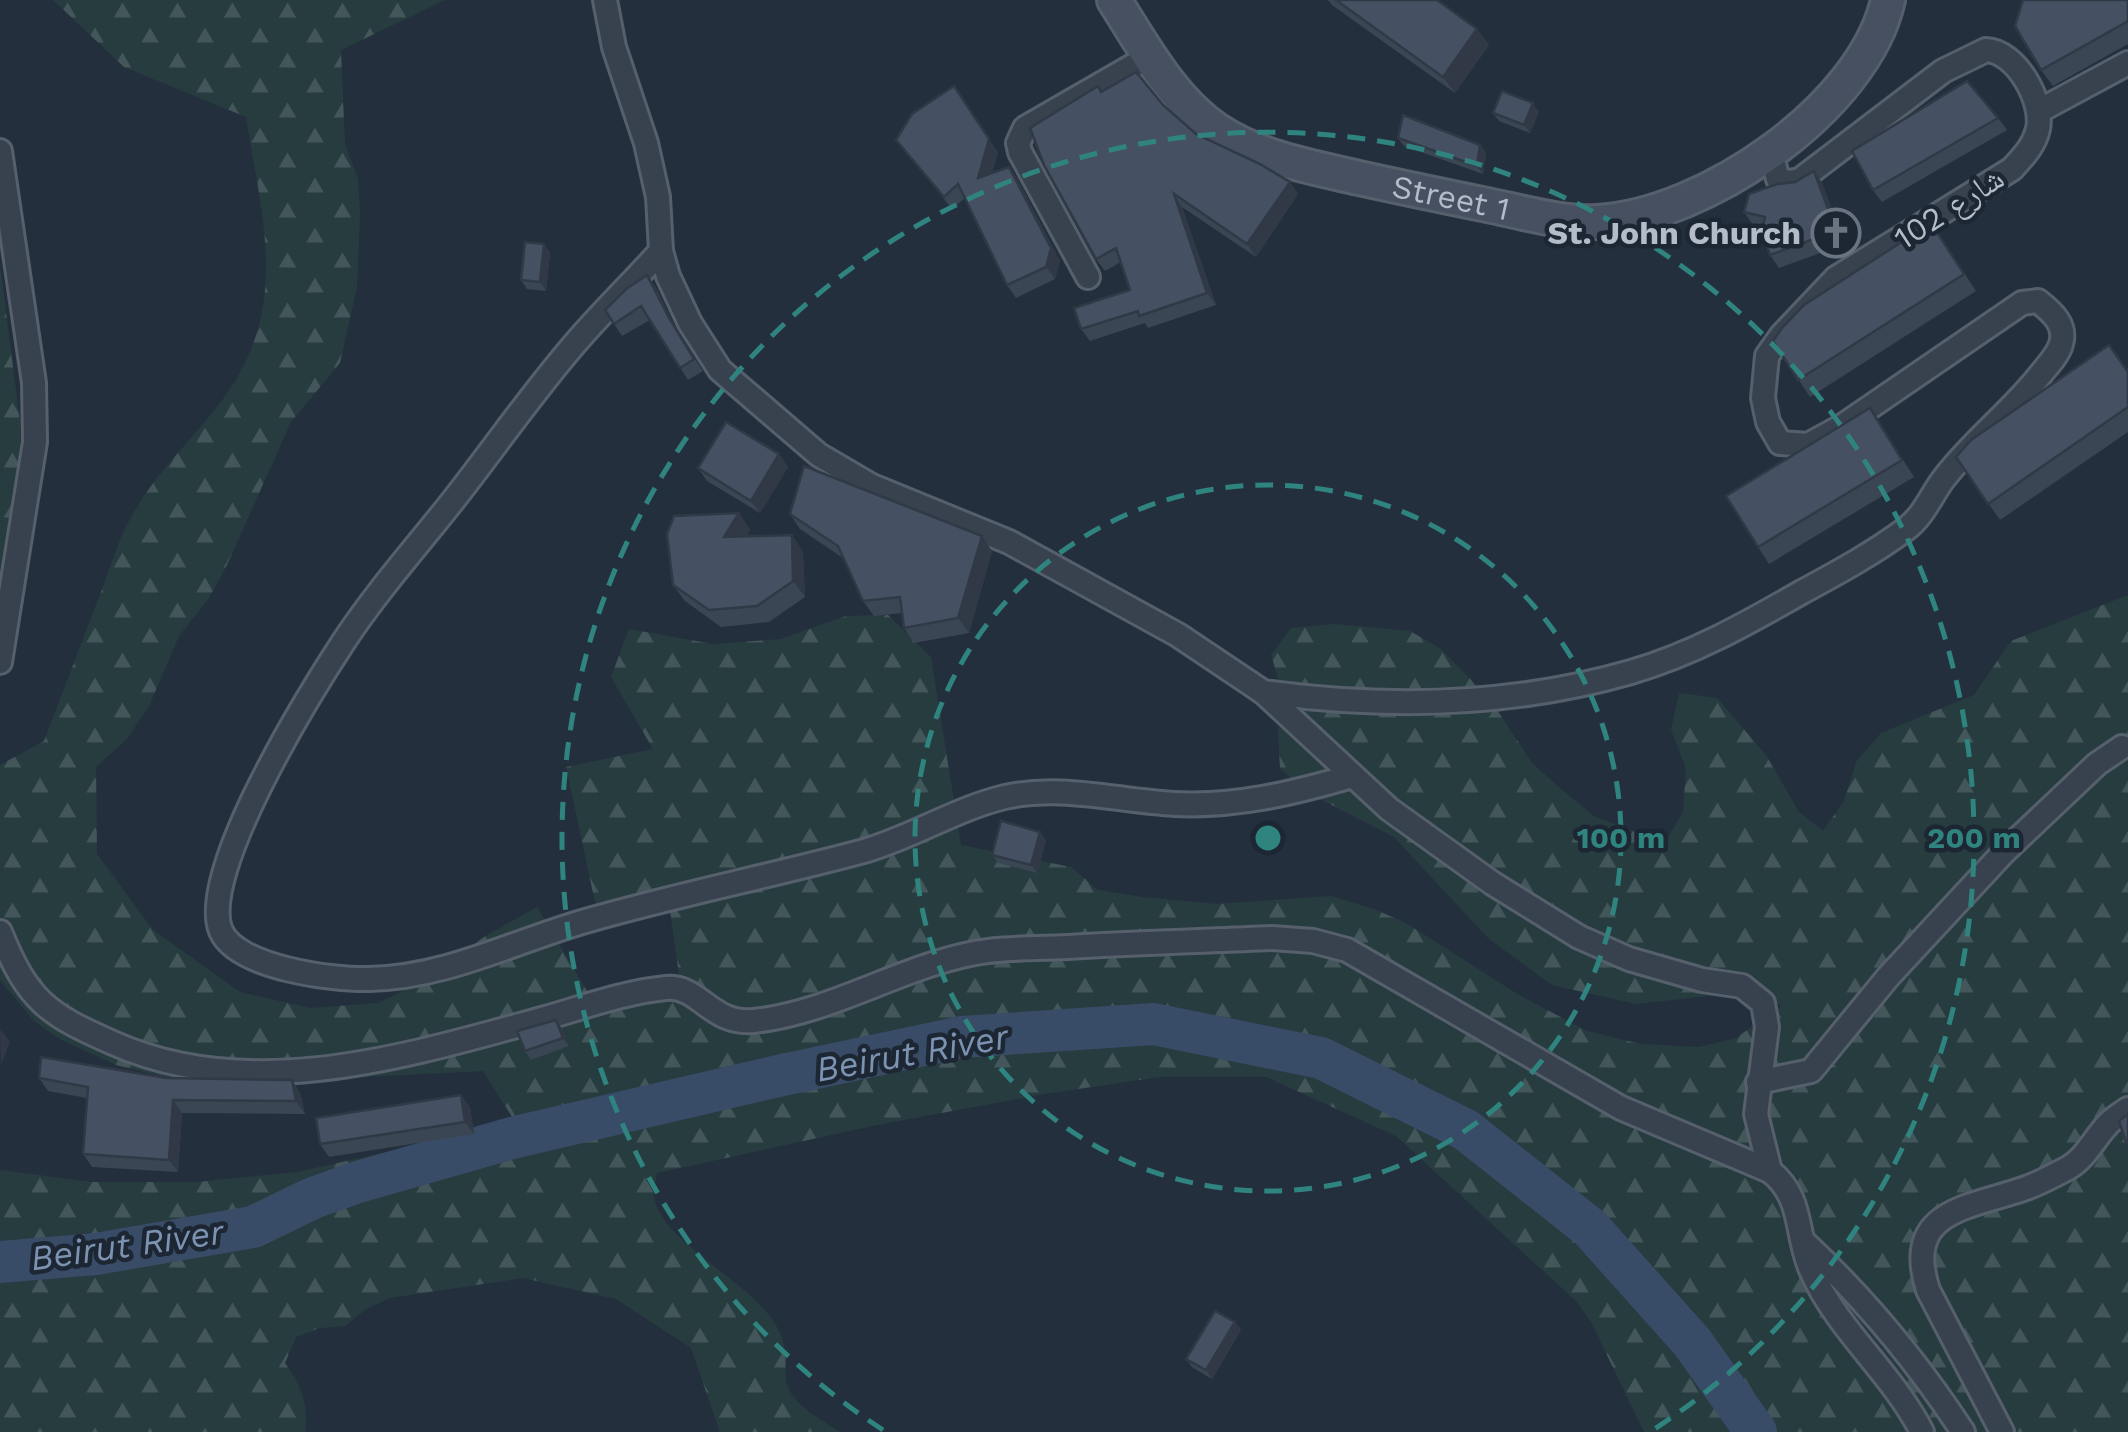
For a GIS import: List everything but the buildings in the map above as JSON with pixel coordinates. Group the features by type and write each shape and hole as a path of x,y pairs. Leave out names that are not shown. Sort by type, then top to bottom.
{"street":[{"path":"605,0 614,47 646,142 668,276 690,323 720,370 819,455 872,486 1008,542 1178,635 1262,692 1390,809 1492,883 1580,937 1629,959 1702,980 1742,986 1762,1003 1767,1027 1756,1114 1770,1171"},
{"name":"Street 1","path":"1114,0 1150,56 1188,104 1215,129 1274,157 1559,219 1595,223 1691,197 1772,154 1832,99 1865,52 1888,0"},
{"path":"1772,154 1778,179 1800,180 1943,71 1986,50 1995,50 2022,74 2039,111 2128,64"},
{"path":"1088,277 1020,152 1020,134 1024,128 1150,56"},
{"name":"شارع 102","path":"1262,692 1334,702 1408,705 1560,691 1687,654 1725,636 1907,528 1926,509 1943,480 2020,400 2061,346 2062,328 2052,312 2038,300 2022,303 1841,427 1808,445 1780,442 1768,422 1763,398 1768,356 1782,334 1836,278 2012,169 2030,149 2039,111"},
{"path":"0,151 34,382 35,442 0,662"},
{"path":"661,251 571,348 347,636 316,686 231,845 218,888 218,913 222,934 234,946 255,959 303,973 366,979 422,974 582,922 871,849 950,814 1006,797 1058,790 1172,804 1216,804 1270,798 1352,776"},
{"path":"1758,1082 1810,1070 2004,852 2097,764 2122,747"},
{"path":"0,932 27,986 50,1012 131,1051 248,1074 320,1070 416,1051 626,994 671,987 692,993 729,1020 752,1021 793,1014 972,954 1272,938 1347,950 1621,1108 1770,1171 1786,1184 1812,1270 1911,1410 1922,1432"},
{"path":"2002,1432 1928,1290 1921,1269 1928,1232 1941,1217 1970,1203 2028,1187 2071,1166 2091,1148 2109,1123 2128,1109"},
{"path":"1802,1240 1860,1294 1926,1376 1963,1432"}],"green space":[{"path":"53,0 445,0 341,50 345,144 358,179 360,214 357,287 340,363 291,422 226,567 209,598 179,636 149,706 127,739 96,767 97,854 153,930 240,992 310,1008 378,1003 417,984 484,937 537,907 597,1008 680,982 667,889 596,907 566,767 653,749 611,677 629,629 713,644 781,639 846,616 888,615 931,657 961,845 1071,867 1098,890 1142,897 1217,904 1331,896 1406,923 1519,995 1587,1031 1641,1044 1699,1047 1736,1038 1781,1006 1745,987 1707,996 1636,1004 1552,985 1489,939 1394,837 1306,792 1280,768 1281,688 1271,655 1291,628 1334,624 1410,631 1441,649 1489,698 1533,764 1560,788 1595,817 1665,843 1683,812 1686,768 1671,730 1679,693 1717,698 1766,755 1799,812 1823,831 1844,801 1856,762 1881,733 1974,695 2011,641 2128,595 2128,1432 1644,1432 1591,1322 1576,1301 1396,1136 1266,1077 1160,1077 877,1125 657,1173 654,1197 661,1214 691,1248 769,1315 782,1339 788,1388 807,1410 840,1432 720,1432 691,1348 616,1299 523,1278 390,1298 366,1309 345,1326 320,1328 296,1337 285,1363 302,1395 305,1432 0,1432 0,1170 92,1182 197,1182 297,1172 396,1150 521,1131 483,1071 265,1082 175,1080 116,1065 60,1039 34,1021 0,980 0,765 44,741 129,521 148,490 217,407 240,372 256,337 266,267 246,117 124,67"},
{"path":"0,265 20,422 20,537 0,581"}],"waterway":[{"name":"Beirut River","path":"0,1262 96,1254 253,1227 313,1198 358,1182 512,1138 962,1037 1153,1024 1321,1058 1466,1130 1590,1228 1692,1342 1756,1432"}],"place":[{"name":"St. John Church","path":"1836,233"}]}
